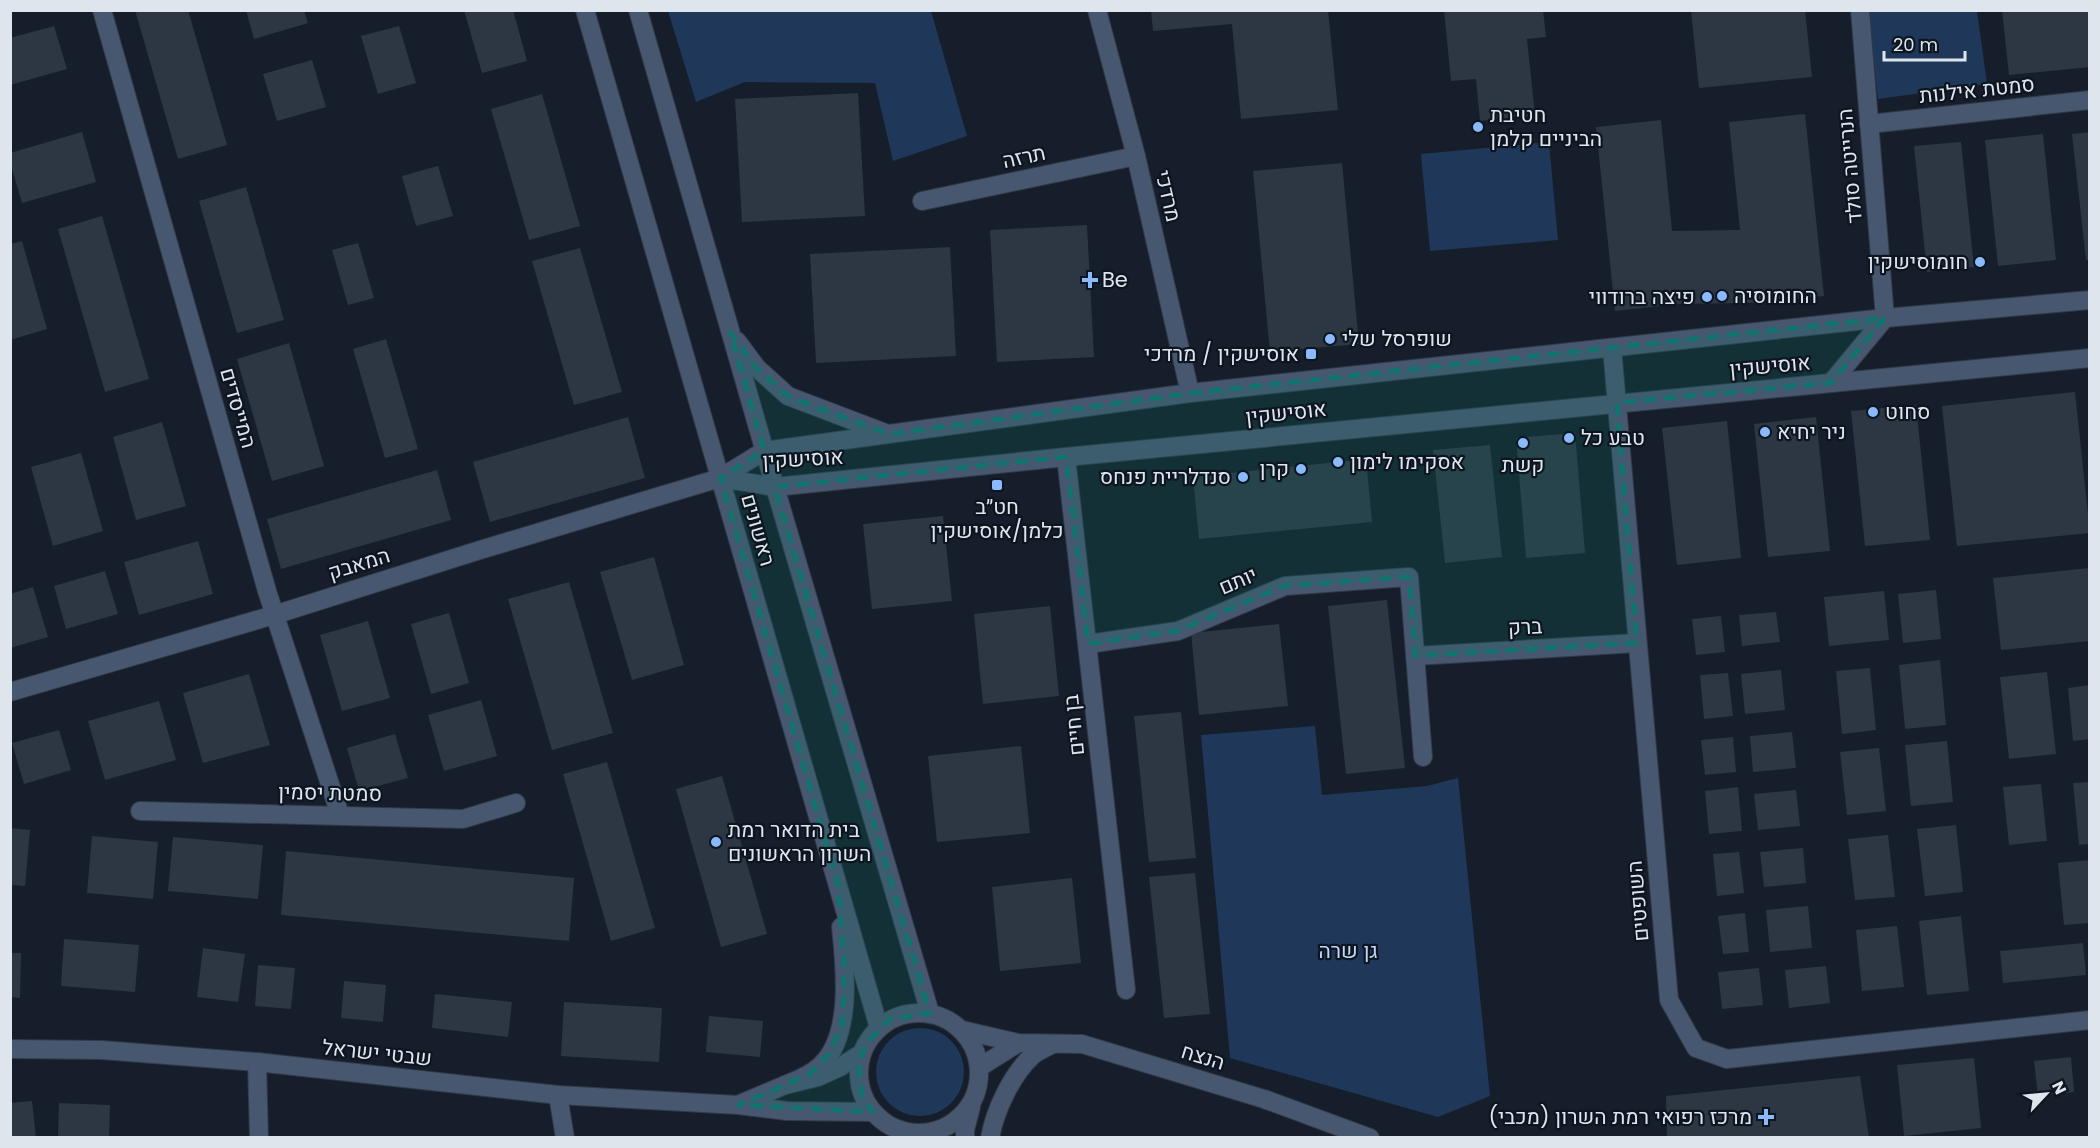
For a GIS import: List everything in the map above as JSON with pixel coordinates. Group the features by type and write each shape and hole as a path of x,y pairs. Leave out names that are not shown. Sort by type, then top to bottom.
{"street":[{"name":"המייסדים","path":"102,10 274,615 340,815"},
{"name":"ראשונים","path":"585,10 879,1028"},
{"name":"ראשונים","path":"638,10 774,488 930,1013"},
{"name":"מרדכי","path":"1097,10 1136,156 1190,393"},
{"name":"הנרייטה סולד","path":"1860,10 1885,318"},
{"name":"סמטת אילנות","path":"1869,124 2090,100"},
{"name":"תרזה","path":"922,201 1136,156"},
{"name":"אוסישקין","path":"720,478 764,452 1190,393 1885,318 2090,300"},
{"path":"1831,383 1885,318"},
{"path":"730,332 757,368 788,396 889,434"},
{"name":"השופטים","path":"1612,348 1669,1000 1695,1048 1727,1059 2090,1020"},
{"name":"אוסישקין","path":"720,478 774,488 1065,457 2090,358"},
{"name":"בן חיים","path":"1065,457 1126,990"},
{"name":"המאבק","path":"10,692 274,615 720,478"},
{"name":"יותם","path":"1088,644 1178,631 1285,586 1409,577 1415,656"},
{"name":"ברק","path":"1415,656 1637,643"},
{"path":"1415,656 1423,758"},
{"name":"סמטת יסמין","path":"140,811 463,819 516,802"},
{"path":"785,1085 809,1074 822,1064 837,1040 843,1018 844,960 838,886"},
{"path":"965,1137 965,1130 980,1082 980,1067 974,1047 962,1030 945,1017 930,1013 909,1013 889,1020 866,1044 859,1065 862,1094 873,1112 884,1122 909,1134 924,1134 942,1129 960,1118 973,1102"},
{"name":"הנצח","path":"962,1030 1018,1043 1082,1044 1264,1099 1370,1137"},
{"path":"980,1067 1018,1043"},
{"path":"990,1137 1003,1098 1014,1079 1033,1055 1053,1044"},
{"name":"שבטי ישראל","path":"10,1049 102,1050 257,1062 558,1095 738,1105 787,1112 873,1112"},
{"name":"שבטי ישראל","path":"738,1105 785,1085 832,1071 862,1053"},
{"path":"257,1062 259,1137"},
{"path":"558,1095 565,1137"}],"highlighted area":[{"path":"1885,318 1831,383 1617,403 1637,643 1415,656 1409,577 1285,586 1178,631 1088,644 1066,457 775,487 930,1013 889,1020 866,1044 859,1064 862,1094 873,1112 738,1105 809,1074 830,1053 843,1019 844,960 838,886 720,478 764,451 730,332 757,368 788,396 889,434 1190,393"}],"green space":[{"path":"668,11 931,11 967,136 893,161 875,83 745,82 696,102"},
{"path":"1868,11 1977,11 1987,84 1878,99"},
{"path":"1549,142 1558,240 1430,251 1421,154"},
{"name":"גן שרה","path":"1315,726 1322,795 1427,786 1458,778 1490,1096 1438,1117 1230,1058 1201,735"},
{"path":"920,1028 945,1035 957,1047 964,1072 957,1097 945,1109 920,1116 895,1109 883,1097 876,1072 883,1047 895,1035"}],"building":[{"path":"135,10 188,10 227,145 178,159"},
{"path":"246,10 304,10 308,23 254,39"},
{"path":"464,10 513,10 527,61 482,73"},
{"path":"1151,10 1328,10 1338,110 1241,119 1232,24 1153,31"},
{"path":"1444,10 1543,10 1546,37 1527,39 1535,115 1480,121 1476,79 1451,81"},
{"path":"1691,10 1805,10 1812,77 1699,88"},
{"path":"2002,10 2090,10 2090,67 2009,75"},
{"path":"54,26 67,69 10,85 10,38"},
{"path":"399,26 416,83 378,94 361,36"},
{"path":"312,60 326,107 277,121 263,74"},
{"path":"858,93 865,216 742,222 735,99"},
{"path":"542,94 580,226 529,240 491,109"},
{"path":"1805,114 1824,296 1748,303 1680,304 1615,311 1596,127 1661,120 1672,231 1740,230 1729,122"},
{"path":"82,132 96,182 22,203 10,162 10,153"},
{"path":"2090,132 2090,260 2086,260 2072,134"},
{"path":"2043,134 2056,260 1998,266 1985,140"},
{"path":"1961,142 1974,267 1927,272 1914,146"},
{"path":"1342,163 1359,344 1270,352 1253,171"},
{"path":"438,166 453,216 416,226 402,176"},
{"path":"246,187 284,320 237,333 199,201"},
{"path":"102,216 149,379 105,392 58,229"},
{"path":"1087,225 1094,357 997,362 990,230"},
{"path":"22,241 47,329 10,340 10,244"},
{"path":"358,243 374,298 348,305 332,250"},
{"path":"950,247 956,356 816,363 810,254"},
{"path":"580,248 622,392 574,405 532,261"},
{"path":"386,339 418,449 385,458 353,349"},
{"path":"289,343 324,466 272,481 237,359"},
{"path":"2075,392 2090,533 1957,546 1942,406"},
{"path":"1916,405 1930,540 1865,546 1851,411"},
{"path":"628,417 645,478 490,522 473,462"},
{"path":"1816,417 1830,551 1768,557 1754,424"},
{"path":"1727,421 1741,558 1677,565 1662,428"},
{"path":"162,422 186,506 136,520 113,437"},
{"path":"1575,433 1585,553 1526,558 1516,438"},
{"path":"1490,445 1502,557 1445,563 1433,450"},
{"path":"81,453 103,531 53,546 31,467"},
{"path":"1366,459 1372,522 1199,539 1193,477"},
{"path":"437,470 451,520 281,569 267,519"},
{"path":"943,516 952,601 872,609 863,524"},
{"path":"198,541 213,594 139,615 124,562"},
{"path":"654,557 684,665 632,680 600,572"},
{"path":"2089,568 2090,641 2001,650 1993,578"},
{"path":"105,571 118,614 66,629 54,586"},
{"path":"569,582 613,733 552,750 508,599"},
{"path":"33,587 48,637 10,648 10,594"},
{"path":"1936,590 1941,639 1903,643 1898,594"},
{"path":"1884,591 1889,640 1829,646 1824,597"},
{"path":"1387,600 1405,768 1346,774 1328,606"},
{"path":"1050,606 1059,696 983,704 974,614"},
{"path":"1776,612 1780,642 1742,646 1739,615"},
{"path":"449,613 469,683 431,694 411,624"},
{"path":"1721,616 1725,652 1696,655 1692,619"},
{"path":"368,621 390,698 342,711 320,635"},
{"path":"1279,624 1288,706 1199,715 1191,633"},
{"path":"1940,660 1946,725 1905,729 1899,665"},
{"path":"1870,668 1876,730 1842,734 1836,671"},
{"path":"1781,670 1785,710 1745,714 1741,674"},
{"path":"2047,672 2056,754 2009,759 2000,677"},
{"path":"1728,673 1733,716 1704,719 1700,675"},
{"path":"249,674 270,745 203,763 183,693"},
{"path":"2090,685 2090,739 2073,741 2068,688"},
{"path":"481,700 497,756 444,771 428,715"},
{"path":"159,701 176,760 105,780 88,721"},
{"path":"1181,712 1196,858 1149,862 1134,716"},
{"path":"59,730 71,770 24,784 12,743"},
{"path":"1792,732 1796,768 1753,772 1750,736"},
{"path":"395,734 408,778 359,791 347,748"},
{"path":"1733,737 1736,772 1705,775 1701,740"},
{"path":"1947,741 1953,802 1911,806 1905,745"},
{"path":"1021,746 1030,833 937,842 928,756"},
{"path":"1879,748 1886,811 1847,815 1840,752"},
{"path":"607,762 655,928 611,941 563,774"},
{"name":"בית הדואר רמת השרון הראשונים","path":"722,776 767,934 721,947 676,789"},
{"path":"2090,782 2090,844 2079,845 2073,783"},
{"path":"2041,784 2047,841 2009,845 2003,787"},
{"path":"1738,787 1742,831 1709,834 1705,791"},
{"path":"1796,790 1800,826 1758,830 1754,794"},
{"path":"1956,825 1963,892 1925,896 1917,829"},
{"path":"10,828 30,830 25,886 10,885"},
{"path":"1888,835 1895,897 1855,900 1848,839"},
{"path":"92,836 158,842 153,899 87,893"},
{"path":"173,837 263,845 258,899 168,891"},
{"path":"1803,848 1806,883 1764,887 1760,852"},
{"path":"286,851 574,878 569,941 281,915"},
{"path":"1739,852 1744,893 1717,896 1713,854"},
{"path":"2090,860 2090,923 2064,925 2058,863"},
{"path":"1195,873 1210,1014 1164,1018 1149,877"},
{"path":"1072,878 1081,963 1000,971 992,887"},
{"path":"1808,906 1812,948 1770,952 1766,910"},
{"path":"1745,913 1749,952 1723,954 1718,916"},
{"path":"1961,916 1969,991 1927,995 1919,921"},
{"path":"1897,926 1904,987 1862,991 1856,930"},
{"path":"64,939 139,945 135,992 61,986"},
{"path":"2083,943 2086,975 2003,983 2000,951"},
{"path":"203,948 245,954 238,1002 197,997"},
{"path":"10,953 21,953 20,998 10,997"},
{"path":"258,965 295,968 291,1009 255,1006"},
{"path":"1826,966 1830,1003 1789,1008 1785,970"},
{"path":"1759,968 1763,1005 1722,1009 1718,972"},
{"path":"344,981 386,985 383,1022 341,1018"},
{"path":"435,994 512,1002 508,1037 432,1028"},
{"path":"564,1002 662,1008 659,1062 561,1056"},
{"path":"709,1016 763,1021 760,1057 706,1052"},
{"path":"2071,1057 2074,1092 2038,1096 2034,1061"},
{"path":"1974,1058 1981,1128 1904,1136 1897,1065"},
{"name":"מרכז רפואי רמת השרון (מכבי)","path":"1860,1076 1869,1137 1667,1137 1666,1096"},
{"path":"32,1101 36,1137 10,1137 10,1103"},
{"path":"59,1103 110,1105 109,1137 58,1137"}],"place":[{"name":"חטיבת הביניים קלמן","path":"1478,127"},
{"name":"חומוסישקין","path":"1980,262"},
{"name":"Be","path":"1090,280"},
{"name":"החומוסיה","path":"1722,296"},
{"name":"פיצה ברודווי","path":"1707,297"},
{"name":"שופרסל שלי","path":"1330,339"},
{"name":"אוסישקין / מרדכי","path":"1311,354"},
{"name":"סחוט","path":"1873,412"},
{"name":"ניר יחיא","path":"1765,432"},
{"name":"טבע כל","path":"1569,438"},
{"name":"קשת","path":"1523,443"},
{"name":"אסקימו לימון","path":"1338,462"},
{"name":"קרן","path":"1301,469"},
{"name":"סנדלריית פנחס","path":"1243,477"},
{"name":"חט״ב כלמן/אוסישקין","path":"997,485"},
{"name":"בית הדואר רמת השרון הראשונים","path":"716,842"},
{"name":"מרכז רפואי רמת השרון (מכבי)","path":"1766,1117"}]}
